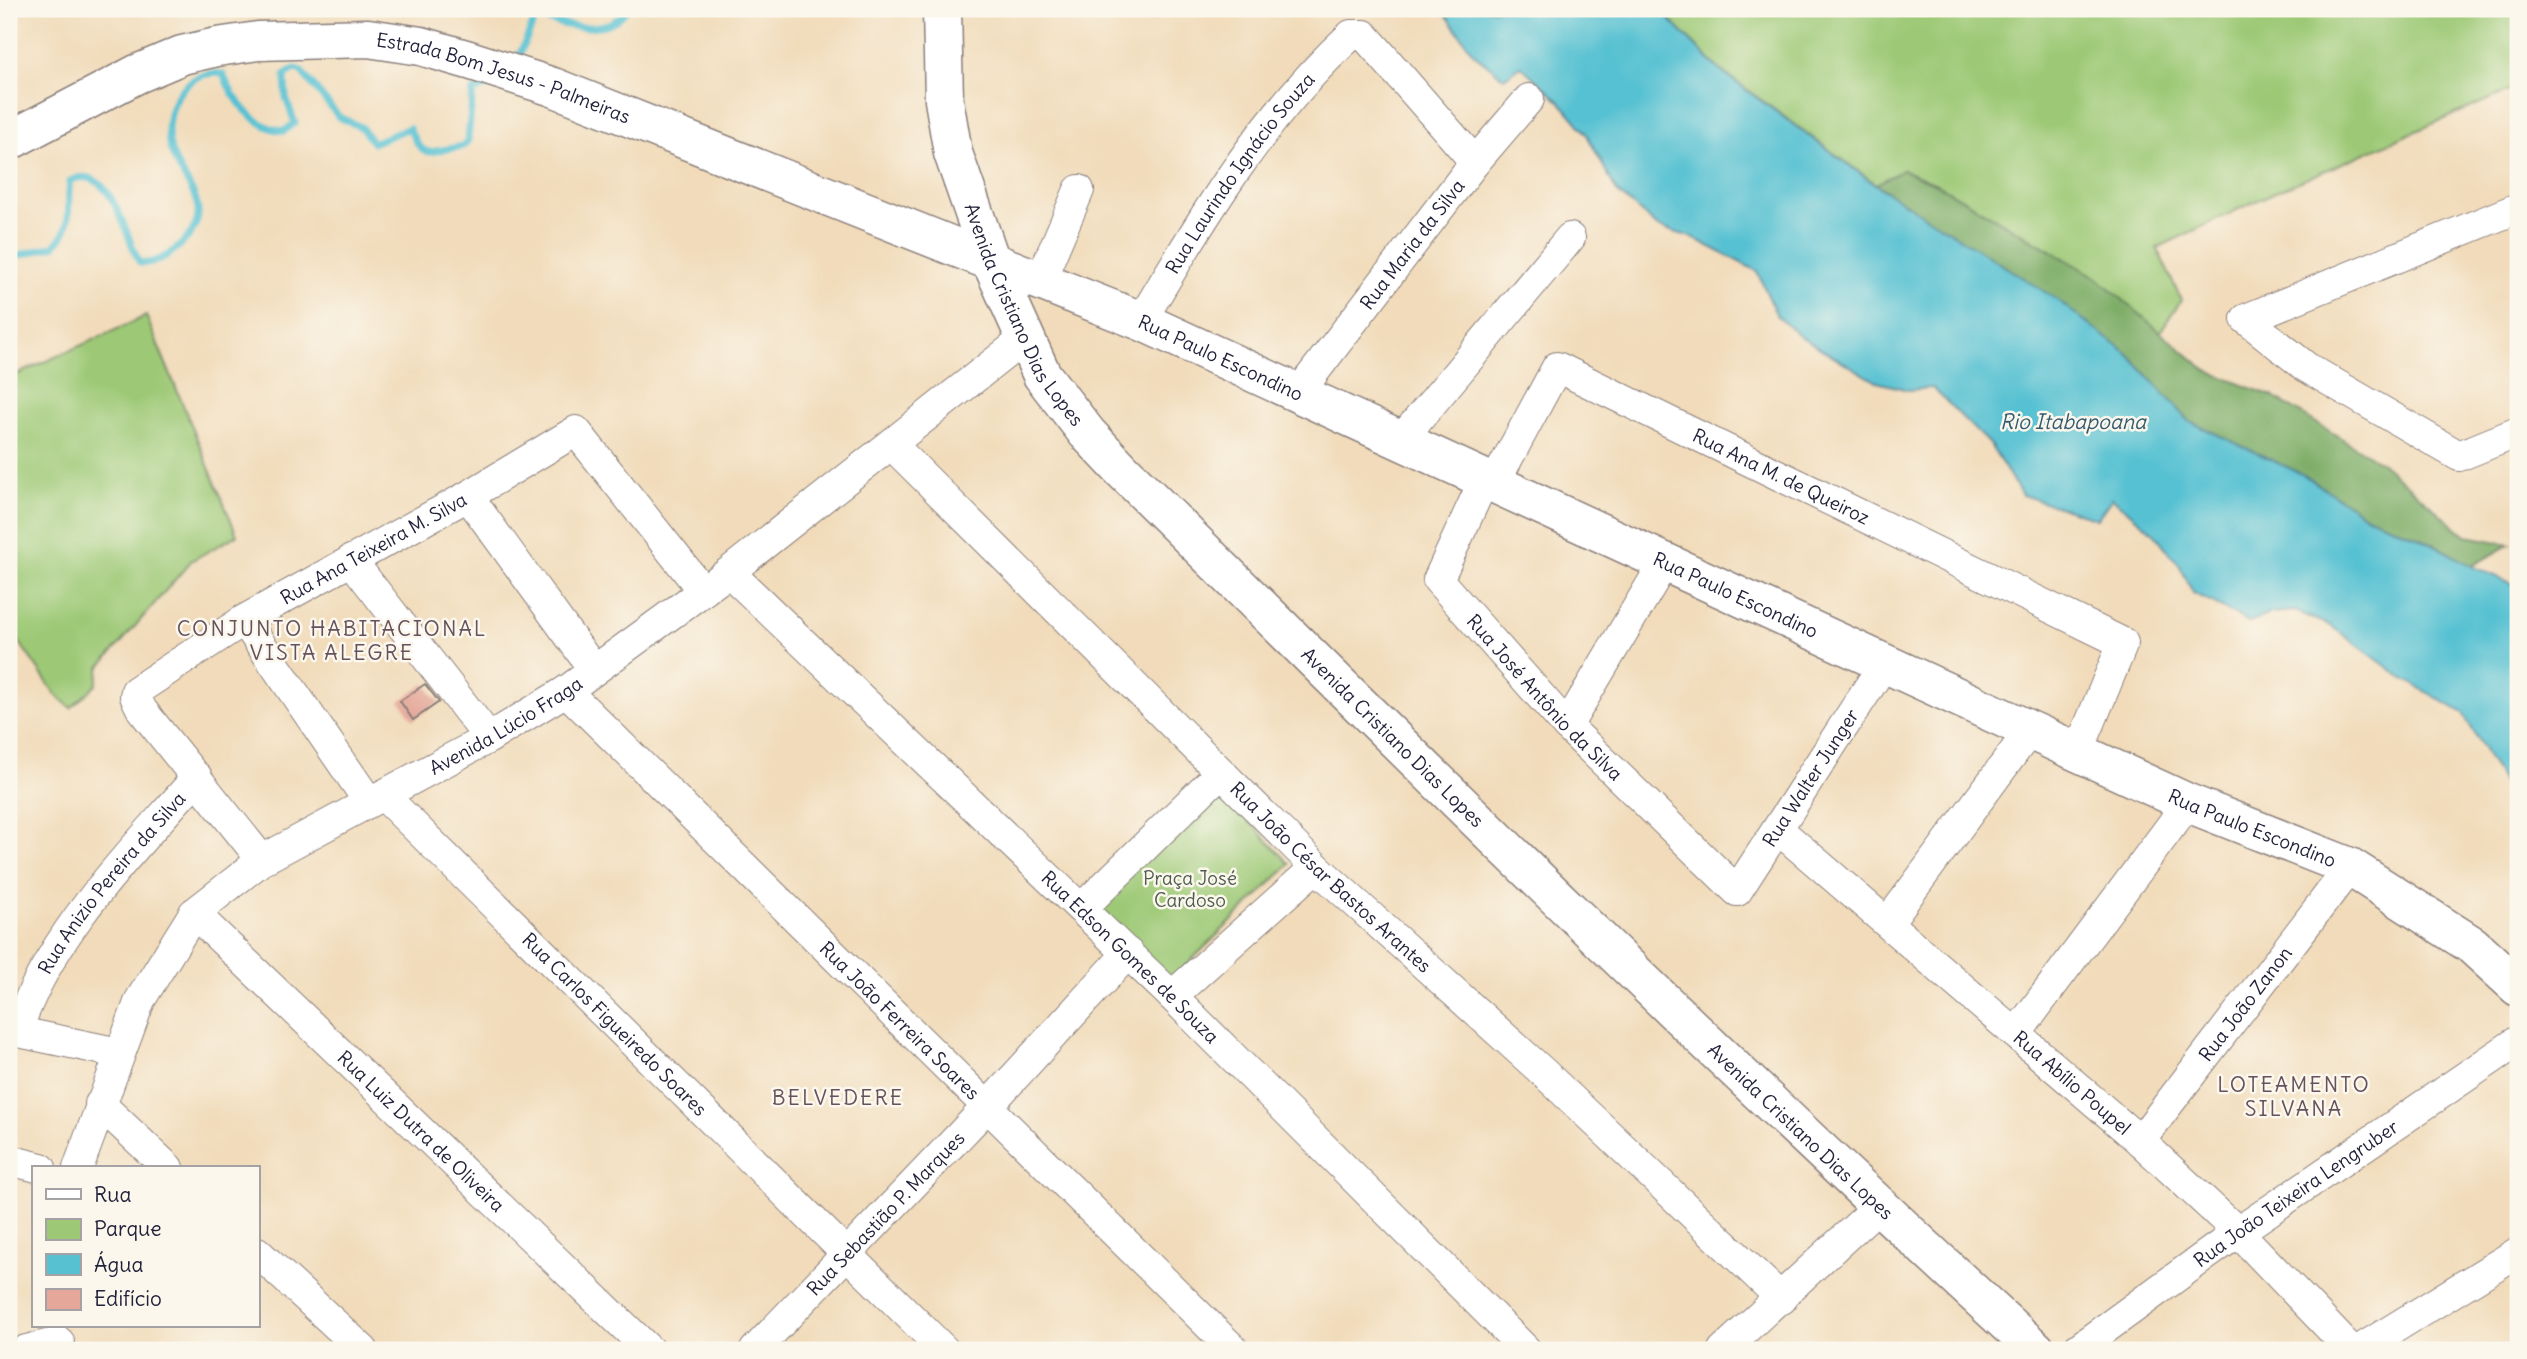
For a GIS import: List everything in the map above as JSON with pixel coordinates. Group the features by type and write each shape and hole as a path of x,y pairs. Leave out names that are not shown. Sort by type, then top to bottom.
{"main road":[{"name":"Avenida Cristiano Dias Lopes","path":"942,9 944,100 953,153 990,259 1024,339 1057,396 1122,470 1628,970 1878,1207 2036,1350"},
{"name":"Estrada Bom Jesus - Palmeiras","path":"9,141 136,74 182,55 258,41 368,38 421,46 553,88 834,202 990,259"},
{"name":"Rua Paulo Escondino","path":"990,259 1141,321 1299,392 1884,664 2079,750 2188,803 2350,867 2472,945 2518,987"}],"street":[{"name":"Rua Laurindo Ignácio Souza","path":"1141,321 1253,143 1298,86 1351,35 1364,35 1475,162"},
{"name":"Rua Maria da Silva","path":"1299,392 1475,162 1529,99"},
{"path":"1041,279 1079,190"},
{"path":"2518,208 2246,319 2306,367 2459,456 2518,432"},
{"path":"1401,440 1570,238"},
{"name":"Avenida Lúcio Fraga","path":"79,1166 140,1000 194,913 262,860 489,738 566,691 729,572 1024,339"},
{"name":"Rua Ana M. de Queiroz","path":"1490,480 1557,367 2123,643 2079,750"},
{"name":"Rua Ana Teixeira M. Silva","path":"197,777 142,710 135,696 136,691 243,620 468,496 576,431 703,591"},
{"name":"Rua João César Bastos Arantes","path":"892,445 1316,867 1544,1073 1782,1299"},
{"name":"Rua José Antônio da Silva","path":"1490,480 1438,580 1567,726 1737,891"},
{"path":"468,496 594,670"},
{"path":"351,560 489,738"},
{"path":"1567,726 1664,563"},
{"name":"Rua Edson Gomes de Souza","path":"729,572 1082,908 1526,1350"},
{"name":"Rua Carlos Figueiredo Soares","path":"243,620 376,799 944,1350"},
{"name":"Rua Walter Junger","path":"1737,891 1884,664"},
{"name":"Rua João Ferreira Soares","path":"566,691 1234,1350"},
{"path":"1889,921 2031,729"},
{"path":"1082,908 1220,773"},
{"path":"197,777 262,860"},
{"name":"Rua Anizio Pereira da Silva","path":"13,1030 31,992 82,911 197,777"},
{"path":"2016,1034 2188,803"},
{"name":"Rua Abílio Poupel","path":"1779,830 1889,921 2140,1141 2238,1233 2351,1350"},
{"path":"1172,996 1316,867"},
{"name":"Rua João Zanon","path":"2140,1141 2350,867"},
{"name":"Rua Luiz Dutra de Oliveira","path":"194,913 649,1350"},
{"name":"Rua Sebastião P. Marques","path":"755,1350 986,1108 1128,953"},
{"path":"13,1030 119,1053"},
{"name":"Rua João Teixeira Lengruber","path":"2076,1350 2238,1233 2518,1041"},
{"path":"100,1104 166,1166"},
{"path":"9,1160 33,1166"},
{"path":"1728,1348 1878,1207"},
{"path":"2359,1350 2518,1252"},
{"path":"259,1254 363,1350"},
{"path":"26,1350 60,1339"}],"green space":[{"path":"1659,9 2518,9 2518,87 2275,192 2157,248 2181,300 2160,332 2096,277 1936,184 1903,170 1876,184 1719,69"},
{"path":"1903,170 1936,184 2096,277 2207,371 2272,396 2382,463 2466,536 2510,544 2472,566 2422,538 2368,517 2302,474 2190,422 2127,353 1876,184"},
{"path":"146,316 237,535 191,561 100,667 96,685 71,708 56,695 9,627 9,378"},
{"name":"Praça José Cardoso","path":"1218,789 1290,864 1170,981 1097,906"}],"water":[{"name":"Rio Itabapoana","path":"1442,9 1659,9 1719,70 1876,185 2053,297 2127,353 2190,422 2302,474 2368,517 2421,538 2472,566 2518,586 2518,798 2502,782 2463,713 2404,679 2331,626 2295,611 2272,613 2249,622 2193,593 2180,566 2154,533 2112,498 2097,519 2022,495 1990,445 1933,388 1908,390 1877,382 1798,335 1777,316 1757,271 1691,237 1658,227 1617,192 1586,133 1560,102 1521,66 1504,78 1474,54"}],"building":[{"path":"425,684 439,702 413,720 400,701"}],"waterway":[{"path":"525,9 549,20 578,27 607,24 627,9"},
{"path":"517,60 537,15"},
{"path":"9,258 54,246 65,231 67,223 70,181 84,177 96,181 106,191 123,221 140,263 160,259 178,247 191,232 197,219 198,207 194,194 173,157 168,129 173,104 188,84 198,77 223,74 246,111 263,124 284,131 295,123 286,98 285,75 295,69 301,71 339,117 361,127 373,143 409,128 420,147 430,152 464,146 468,140 473,91 494,83"}],"district":[{"name":"CONJUNTO HABITACIONAL VISTA ALEGRE","path":"332,640"},
{"name":"LOTEAMENTO SILVANA","path":"2294,1096"},
{"name":"BELVEDERE","path":"838,1097"}]}
